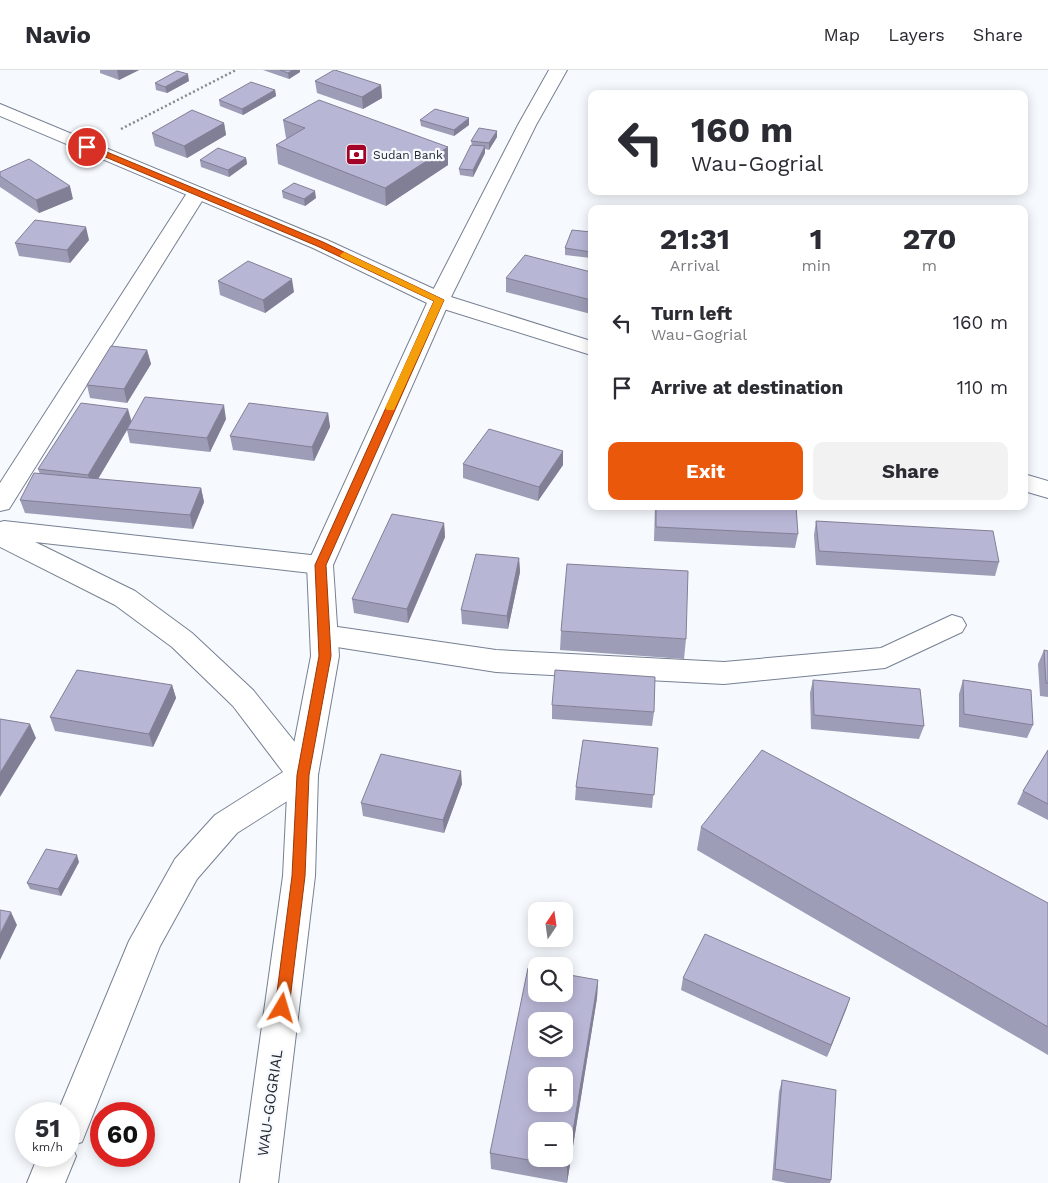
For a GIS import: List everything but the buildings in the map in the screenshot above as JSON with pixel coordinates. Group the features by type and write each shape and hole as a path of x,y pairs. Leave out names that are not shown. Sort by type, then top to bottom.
{"street":[{"name":"WAU-GOGRIAL","path":"259,1183 299,876 303,775 325,656 320,565 439,300 527,125 558,70"},
{"path":"0,109 320,244 439,300 588,347"},
{"path":"0,503 197,193"},
{"path":"1028,483 1048,490"},
{"path":"0,530 320,565"},
{"path":"0,536 125,598 182,640 243,698 303,775 226,824 186,869 146,941 80,1102"},
{"path":"324,635 496,661 724,673 885,658 952,625"},
{"path":"46,1183 53,1167"}],"path":[{"path":"87,147 236,70"}],"slow traffic":[{"path":"344,255 439,300 390,408"}],"place":[{"name":"Sudan Bank","path":"357,155"}],"route":[{"path":"87,147 320,244 439,300 320,565 325,656 303,775 299,876 282,1008"}]}
